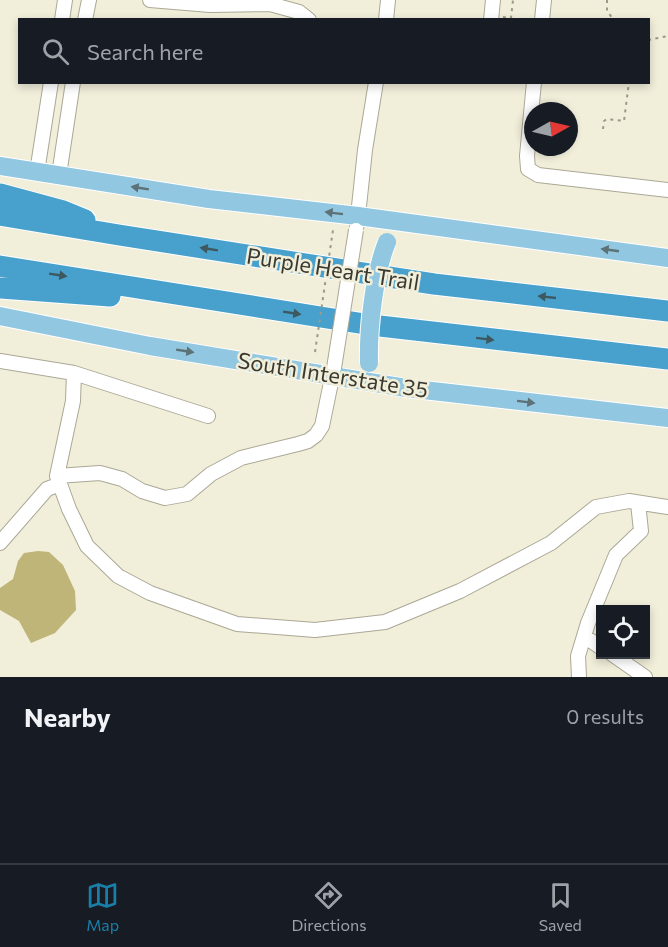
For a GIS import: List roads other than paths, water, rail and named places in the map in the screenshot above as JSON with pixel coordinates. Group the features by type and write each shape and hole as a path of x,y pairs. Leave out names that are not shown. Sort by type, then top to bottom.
{"highway":[{"path":"0,194 63,211 119,235"},
{"name":"Purple Heart Trail","path":"0,214 434,284 668,311"},
{"path":"0,266 372,325 668,359"},
{"path":"0,288 255,307"}],"main road":[{"path":"0,166 357,223 430,227 668,258"},
{"path":"405,388 386,383 377,377 369,363 374,301 381,257 387,242 398,234 430,227"},
{"name":"South Interstate 35","path":"0,316 150,346 334,372 405,388 668,418"}],"street":[{"path":"62,18 65,0"},
{"path":"85,18 89,0"},
{"path":"150,0 210,5 270,2 299,12 306,18"},
{"path":"386,18 388,0"},
{"path":"491,18 493,0"},
{"path":"542,18 544,0"},
{"path":"37,172 51,84"},
{"path":"59,176 73,84"},
{"path":"0,543 47,489 59,480 100,473 122,478 142,491 165,498 187,495 211,474 241,458 308,441 316,435 322,426 334,372 357,223 364,150 376,84"},
{"path":"534,84 526,156 528,169 538,175 668,190"},
{"path":"45,123 66,125"},
{"path":"0,361 74,373 208,416"},
{"path":"74,373 73,401 59,480 69,509 87,546 118,576 150,593 237,624 315,630 385,622 460,591 551,543 596,507 629,501 668,507"},
{"path":"579,677 578,656 584,636 616,555 641,531 638,503"},
{"path":"584,636 596,644"},
{"path":"619,659 645,677"}]}
